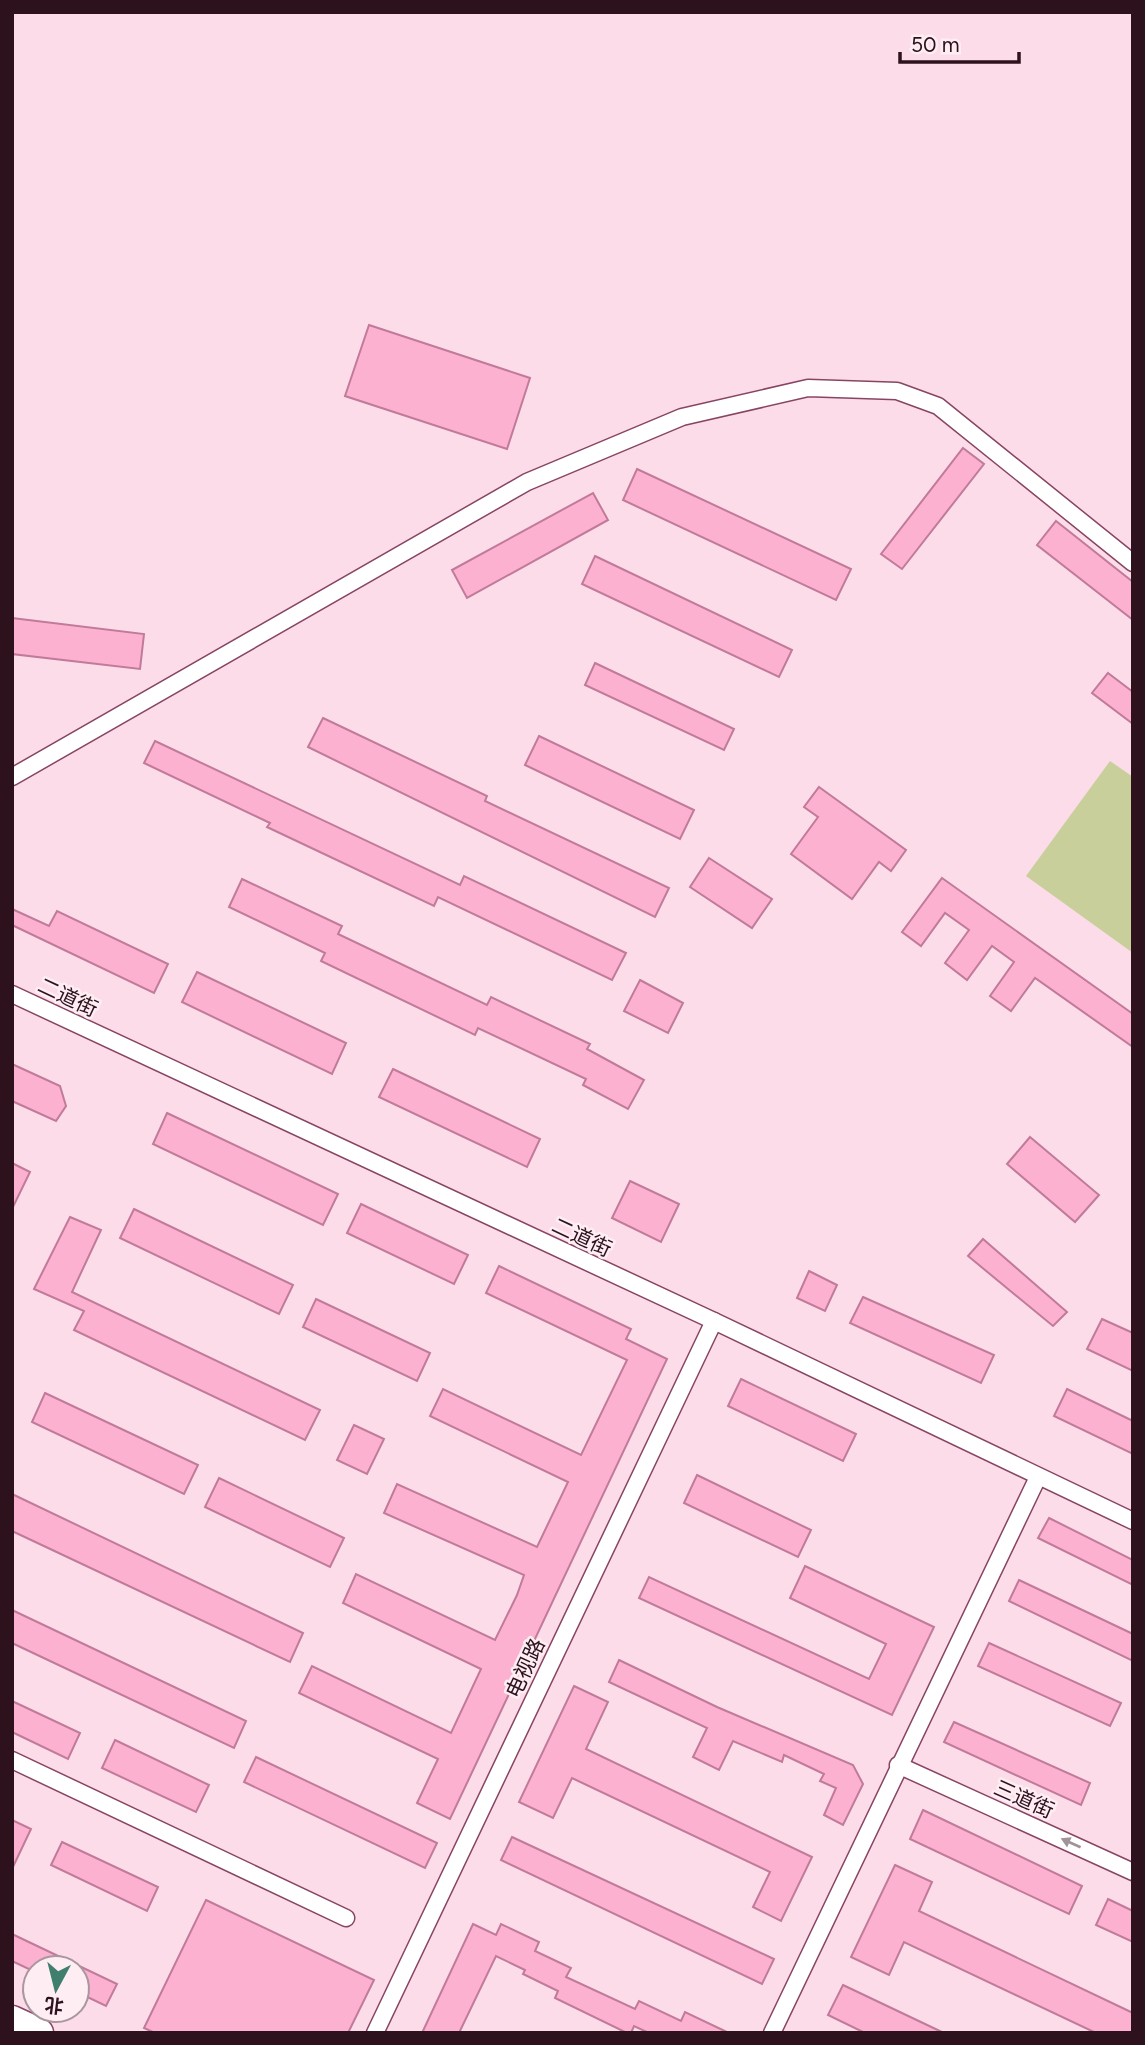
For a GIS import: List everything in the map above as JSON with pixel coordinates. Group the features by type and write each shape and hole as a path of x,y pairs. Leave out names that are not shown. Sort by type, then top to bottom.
{"highway":[{"path":"12,2021 38,2033"}],"street":[{"path":"12,777 527,482 682,417 807,388 897,391 938,406 1133,563"},
{"name":"二道街","path":"12,994 714,1321 1133,1521"},
{"name":"电视路","path":"375,2033 714,1321"},
{"path":"772,2033 1038,1477"},
{"path":"12,1760 346,1918"},
{"name":"三道街","path":"898,1765 1133,1872"}],"green space":[{"path":"1110,761 1133,777 1133,953 1026,876"}],"building":[{"path":"369,325 530,378 507,449 345,396"},
{"path":"963,448 984,464 902,569 881,554"},
{"path":"637,469 851,569 836,600 623,500"},
{"path":"593,493 608,520 467,598 452,570"},
{"path":"1056,521 1133,582 1133,620 1037,545"},
{"path":"595,556 792,650 779,677 582,584"},
{"path":"12,618 144,634 140,669 12,654"},
{"path":"595,663 734,729 724,750 585,685"},
{"path":"1108,673 1133,692 1133,724 1092,693"},
{"path":"323,718 487,796 485,801 669,888 655,917 308,747"},
{"path":"539,736 694,810 680,839 525,765"},
{"path":"155,741 460,885 464,876 626,953 612,980 438,897 434,906 267,827 270,823 144,763"},
{"path":"819,787 906,850 891,871 879,862 852,899 791,854 818,817 804,807"},
{"path":"709,858 772,899 752,928 690,887"},
{"path":"942,878 1133,1014 1133,1047 1035,978 1011,1011 990,996 1014,962 992,946 967,980 945,963 969,930 945,913 921,946 902,932"},
{"path":"242,879 342,926 338,934 487,1005 491,997 590,1044 587,1049 644,1080 628,1109 583,1085 586,1079 478,1028 475,1035 321,961 325,953 229,907"},
{"path":"12,909 49,926 57,911 168,964 154,993 12,925"},
{"path":"197,972 346,1043 332,1074 182,1002"},
{"path":"640,980 683,1003 668,1033 624,1011"},
{"path":"12,1064 60,1086 66,1106 56,1121 12,1101"},
{"path":"393,1069 540,1139 527,1167 379,1097"},
{"path":"167,1113 338,1194 323,1225 153,1144"},
{"path":"1030,1137 1099,1195 1075,1222 1007,1164"},
{"path":"12,1163 30,1172 12,1209"},
{"path":"630,1181 679,1204 661,1242 612,1218"},
{"path":"361,1204 468,1255 454,1284 347,1233"},
{"path":"134,1209 293,1285 279,1314 120,1238"},
{"path":"70,1217 101,1230 72,1292 320,1410 305,1440 74,1330 84,1311 34,1289"},
{"path":"983,1239 1067,1312 1053,1326 968,1256"},
{"path":"499,1266 631,1329 626,1339 667,1359 450,1819 417,1803 438,1759 299,1693 312,1666 451,1733 481,1669 343,1603 356,1574 495,1640 517,1595 524,1575 384,1513 397,1484 537,1547 568,1482 430,1416 443,1389 581,1455 627,1360 486,1293"},
{"path":"809,1271 837,1285 825,1311 797,1298"},
{"path":"863,1297 994,1355 981,1383 850,1323"},
{"path":"316,1299 430,1353 417,1381 303,1327"},
{"path":"1102,1319 1133,1333 1133,1371 1087,1349"},
{"path":"741,1379 856,1434 843,1461 728,1406"},
{"path":"1067,1389 1133,1421 1133,1454 1054,1416"},
{"path":"45,1393 198,1465 184,1494 32,1422"},
{"path":"354,1425 384,1439 367,1474 337,1460"},
{"path":"697,1475 811,1530 798,1557 684,1503"},
{"path":"219,1478 344,1538 330,1567 205,1507"},
{"path":"12,1494 303,1633 290,1662 12,1531"},
{"path":"1049,1518 1133,1560 1133,1585 1038,1538"},
{"path":"805,1566 934,1627 892,1715 639,1598 649,1577 869,1679 886,1644 790,1598"},
{"path":"1019,1580 1133,1634 1133,1661 1009,1601"},
{"path":"12,1610 246,1721 234,1748 12,1643"},
{"path":"989,1643 1121,1703 1110,1726 978,1666"},
{"path":"619,1660 717,1707 853,1765 863,1784 843,1825 824,1815 836,1788 820,1781 824,1774 784,1755 782,1762 733,1741 719,1770 693,1757 707,1728 609,1682"},
{"path":"574,1686 608,1702 586,1749 812,1857 781,1921 753,1907 770,1872 572,1778 553,1818 519,1802"},
{"path":"12,1701 80,1733 68,1759 12,1732"},
{"path":"954,1722 1090,1783 1081,1805 944,1742"},
{"path":"115,1740 209,1785 196,1812 102,1768"},
{"path":"256,1757 437,1843 425,1868 244,1782"},
{"path":"923,1810 1082,1886 1069,1914 910,1839"},
{"path":"12,1820 31,1829 12,1869"},
{"path":"512,1837 774,1959 762,1984 501,1860"},
{"path":"62,1842 158,1887 147,1911 51,1865"},
{"path":"895,1865 932,1882 919,1911 1133,2013 1133,2033 1096,2033 904,1942 889,1975 851,1957"},
{"path":"1108,1899 1133,1911 1133,1942 1096,1925"},
{"path":"206,1900 374,1980 348,2033 155,2033 144,2028"},
{"path":"473,1924 496,1935 501,1924 539,1942 535,1951 571,1968 566,1977 635,2009 639,2001 681,2021 685,2012 729,2033 649,2033 634,2026 631,2033 627,2033 555,1998 558,1991 523,1974 525,1970 496,1956 459,2033 422,2033"},
{"path":"12,1934 54,1954 21,1954 21,1965 12,1961"},
{"path":"91,1972 117,1984 106,2006 91,1999"},
{"path":"843,1985 944,2033 865,2033 828,2015"}]}
